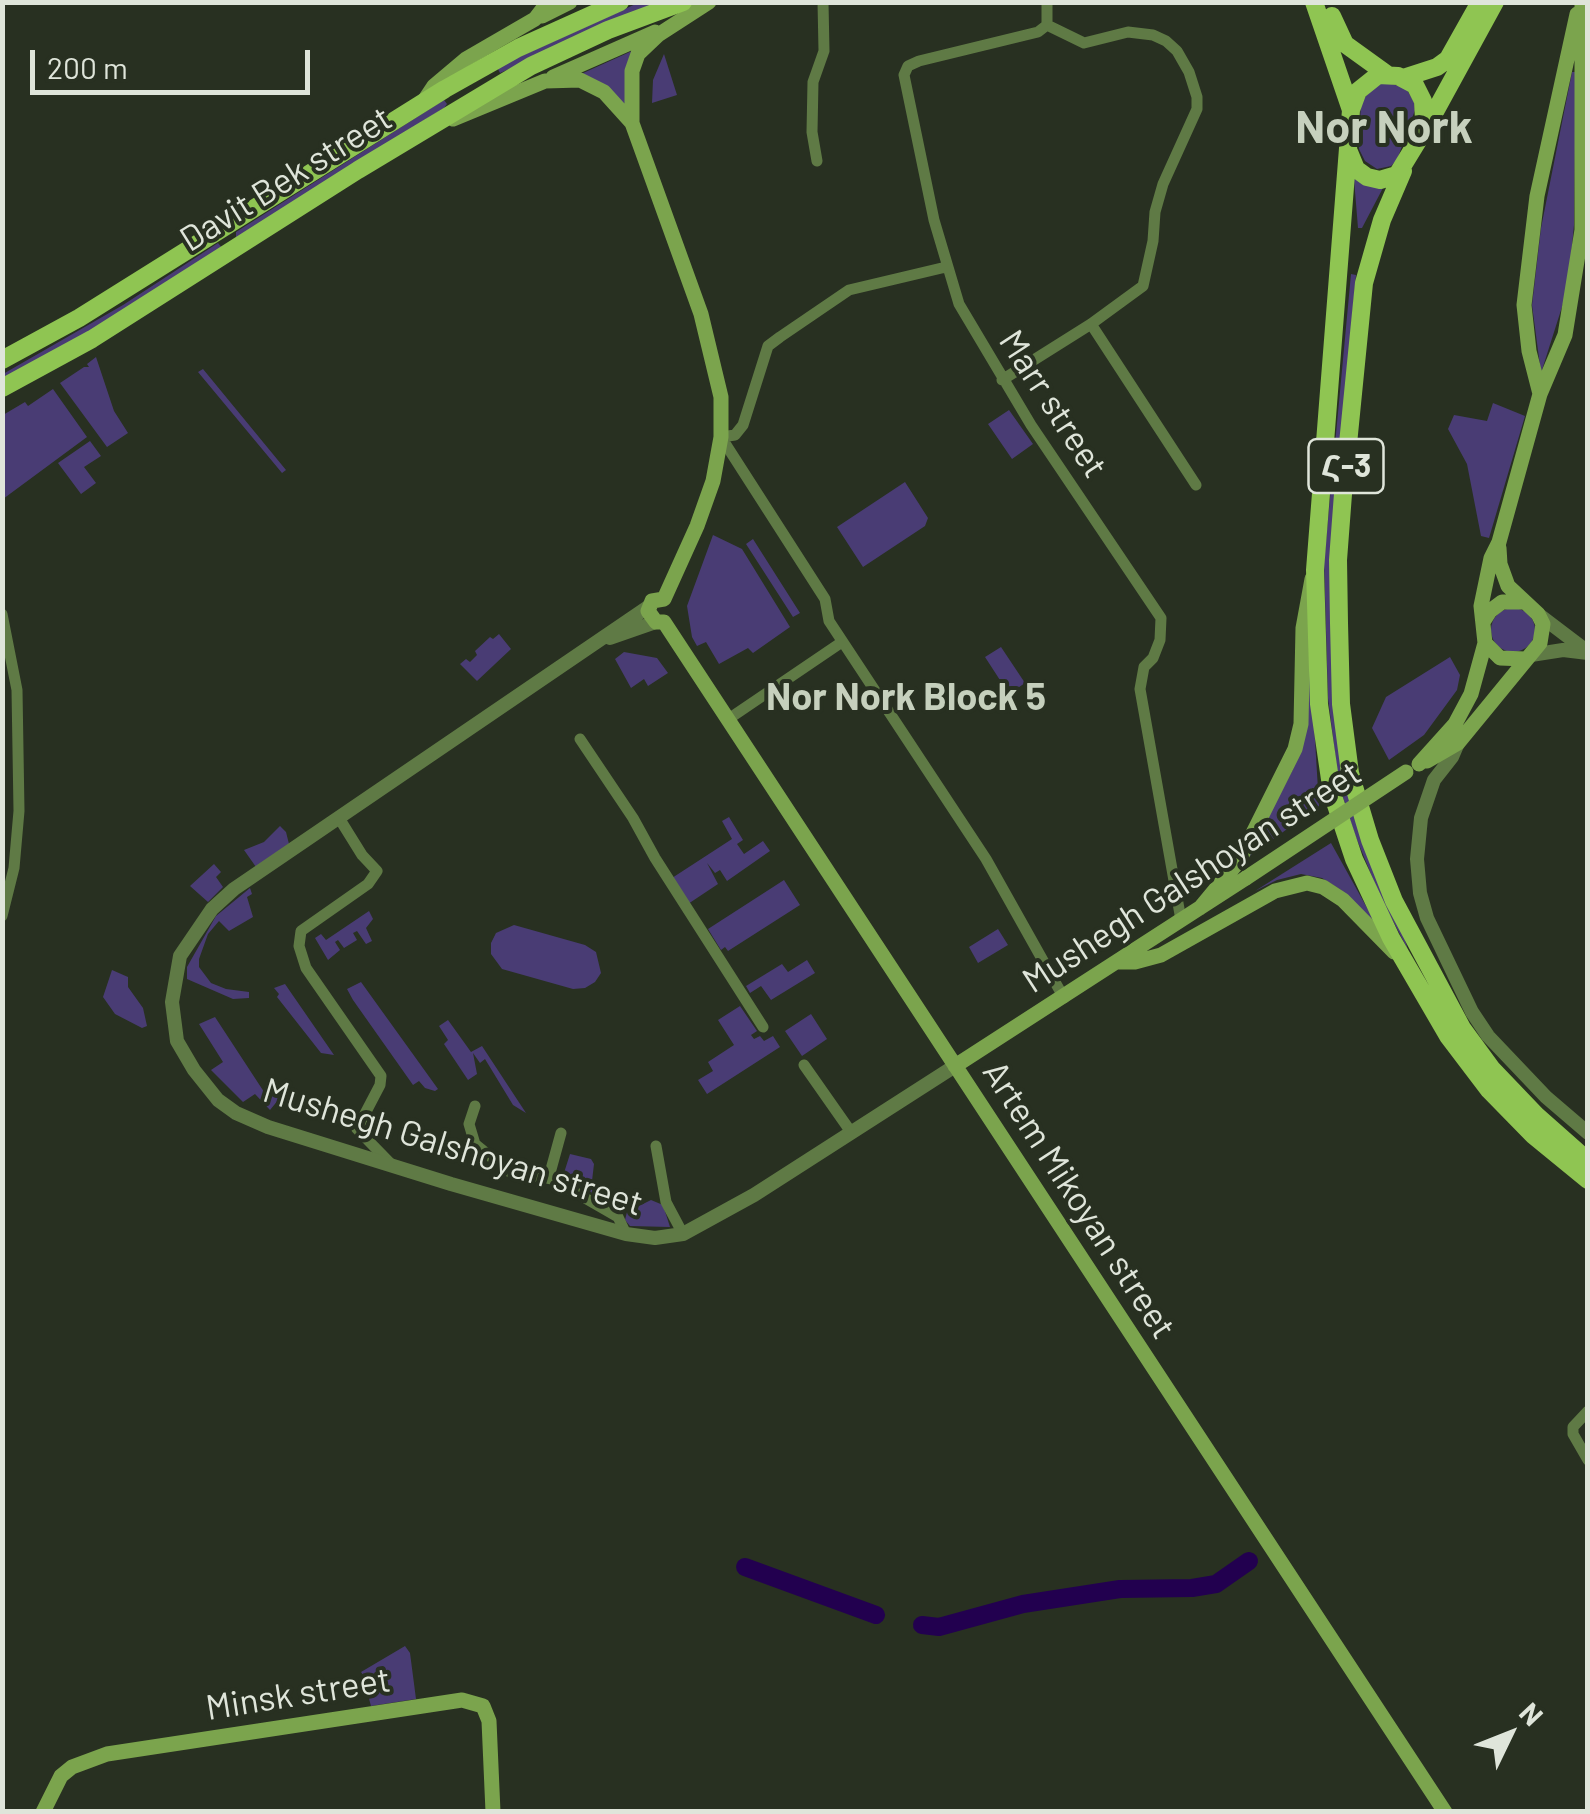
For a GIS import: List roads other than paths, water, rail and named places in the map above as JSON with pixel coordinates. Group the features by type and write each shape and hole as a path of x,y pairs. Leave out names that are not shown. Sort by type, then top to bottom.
{"main road":[{"path":"535,19 548,2"},
{"path":"422,103 434,86 466,58 570,2"},
{"name":"Davit Bek street","path":"2,360 79,318 446,89 518,48 620,2"},
{"name":"Davit Bek street","path":"2,388 92,340 531,66 608,30 682,2"},
{"path":"435,123 462,116 669,26 710,2"},
{"path":"1314,2 1351,110"},
{"path":"1327,2 1345,44 1396,76 1415,85 1423,101 1424,120 1418,139 1405,166 1390,178 1367,176 1356,169 1349,152 1351,110 1358,90 1378,75 1396,76 1437,67 1448,58 1480,2"},
{"path":"1418,139 1438,111 1495,2"},
{"path":"1412,768 1463,710 1471,694 1484,642 1480,606 1491,558 1499,542 1540,394 1565,335 1583,272 1580,2"},
{"path":"1540,394 1529,351 1524,305 1537,196 1580,2"},
{"path":"656,617 656,599 664,599 703,511 721,438 721,396 713,353 632,123 632,71 638,54 669,26"},
{"path":"544,81 580,80 604,92 632,123"},
{"path":"446,89 460,95 457,110"},
{"name":"Հ-3","path":"1349,152 1315,570 1320,704 1332,794 1354,859 1401,958 1448,1036 1488,1090 1533,1136 1588,1180"},
{"name":"Հ-3","path":"1405,166 1382,220 1364,283 1338,560 1342,704 1350,773 1366,829 1394,900 1462,1028 1492,1068 1547,1126 1588,1161"},
{"path":"222,228 224,241 237,249"},
{"path":"1458,743 1542,635 1543,624 1538,614 1508,586 1502,574 1499,542"},
{"path":"1200,908 1239,862 1296,749 1302,724 1303,628 1315,570"},
{"path":"1483,623 1490,610 1502,602 1524,602"},
{"name":"Artem Mikoyan street","path":"656,617 728,720 1445,1812"},
{"path":"1484,642 1500,658 1528,657"},
{"name":"Mushegh Galshoyan street","path":"955,1066 1412,768 1458,743"},
{"path":"1118,962 1161,955 1264,896 1307,883 1324,887 1342,900 1401,958"},
{"name":"Minsk street","path":"43,1812 61,1776 72,1767 107,1754 462,1700 483,1706 489,1721 493,1812"}],"street":[{"path":"817,161 812,132 814,82 824,51 823,2"},
{"path":"1002,380 1143,286 1163,184 1194,119 1197,97 1190,72 1166,40 1128,32 1084,43 1047,26 1047,2"},
{"name":"Marr street","path":"1047,26 1038,32 918,61 908,66 904,74 946,268 970,326 1161,618 1160,640 1144,668 1140,689 1181,920"},
{"path":"946,268 849,290 780,336 768,346 743,425 736,434 721,438 826,598 829,621 842,642 986,859 1064,998"},
{"path":"1091,324 1196,485"},
{"path":"2,614 17,690 19,811 14,868 2,916"},
{"path":"1538,614 1588,652"},
{"name":"Mushegh Galshoyan street","path":"656,617 600,642 234,889 200,923 180,956 172,1002 173,1021 176,1041 194,1070 218,1100 268,1127 626,1234 656,1238 682,1234 754,1195 955,1066"},
{"path":"728,720 842,642"},
{"path":"1528,657 1563,650 1588,652"},
{"path":"580,739 634,818 655,858 763,1027"},
{"path":"1458,743 1428,793 1420,818 1417,859 1427,918 1472,1012"},
{"path":"339,818 377,871 368,884 301,930 299,946 306,968 381,1076 357,1129 394,1166"},
{"path":"1431,974 1472,1012 1519,1071 1588,1133"},
{"path":"804,1065 852,1132"},
{"path":"475,1106 469,1124 475,1144 508,1171 552,1180 618,1217 626,1234"},
{"path":"552,1180 550,1173 561,1133"},
{"path":"656,1146 666,1202 682,1234"},
{"path":"1588,1412 1575,1422 1573,1434 1588,1460"}],"waterway":[{"path":"922,1625 939,1627 1023,1604 1120,1589 1216,1584 1249,1561"},
{"path":"745,1567 876,1615"}],"district":[{"name":"Nor Nork","path":"1384,128"},
{"name":"Nor Nork Block 5","path":"906,697"}]}
